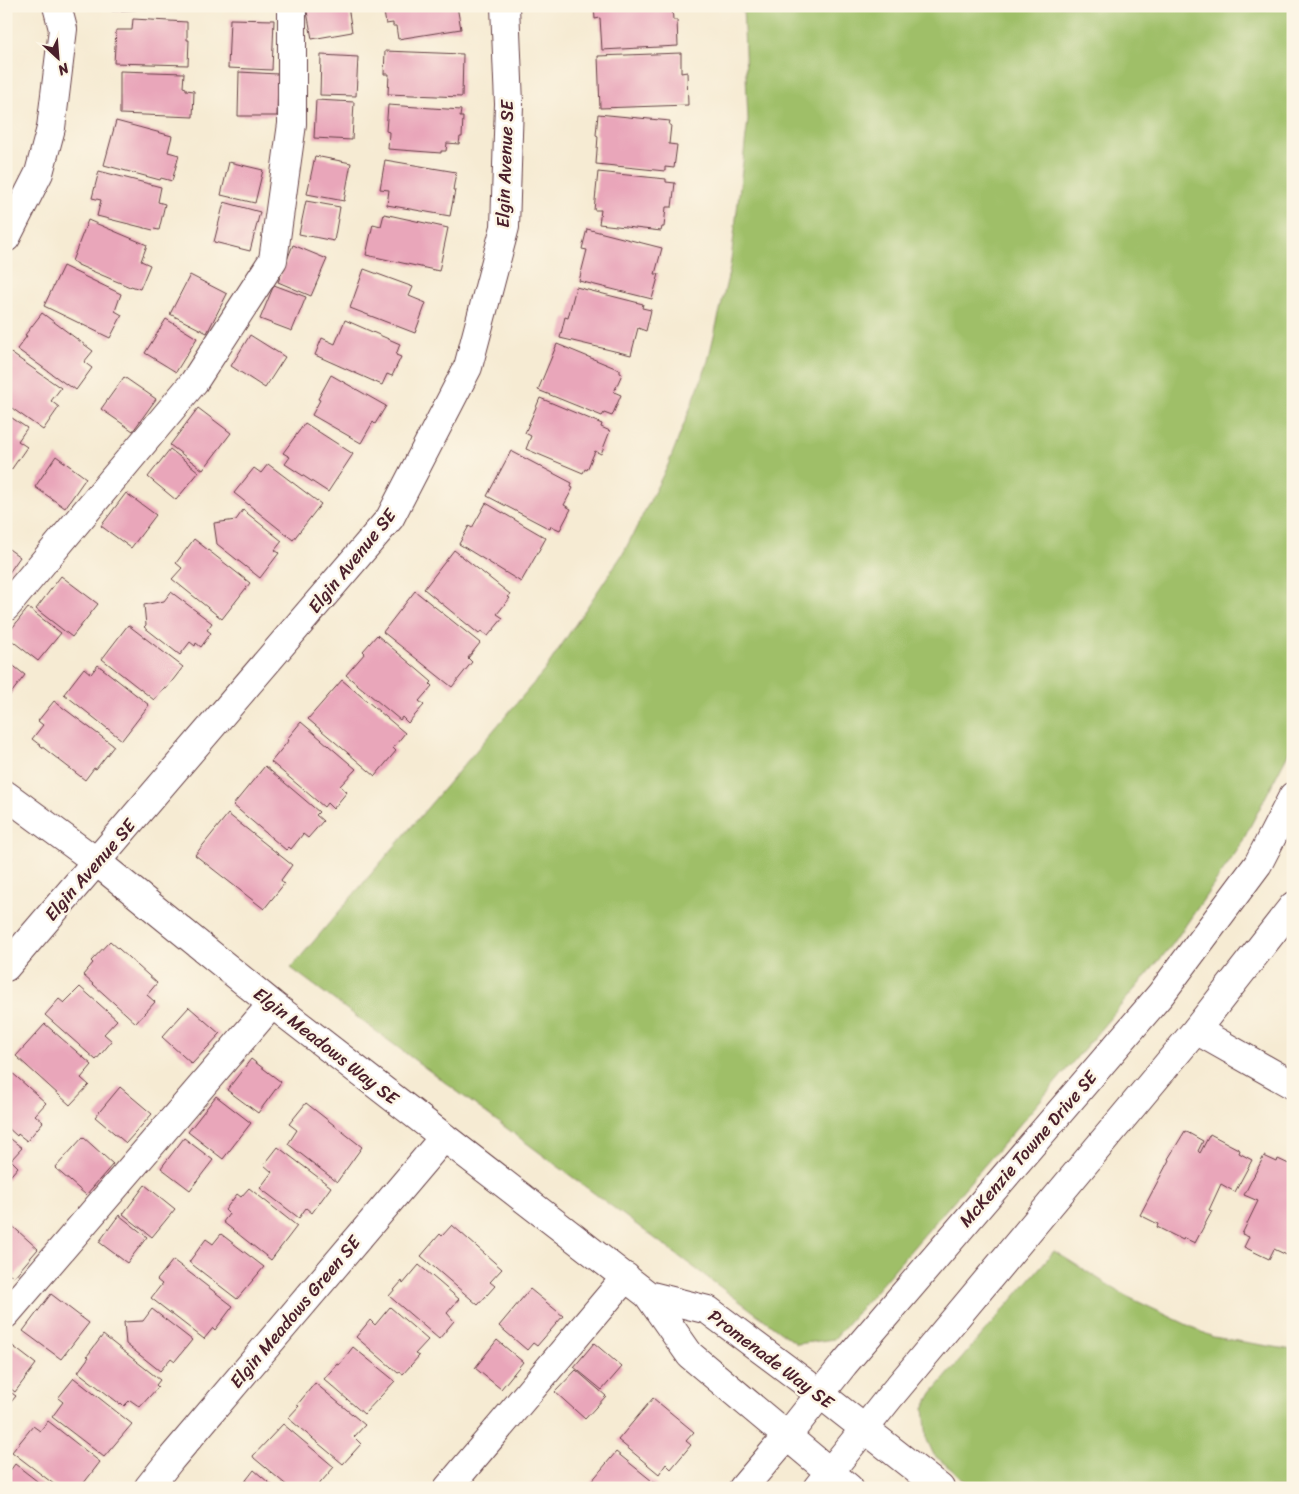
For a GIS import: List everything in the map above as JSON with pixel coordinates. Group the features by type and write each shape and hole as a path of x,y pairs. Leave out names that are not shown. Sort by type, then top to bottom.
{"street":[{"path":"7,236 39,173 51,128 63,28 57,6"},
{"path":"6,607 194,382 273,260 292,124 292,6"},
{"name":"Elgin Avenue SE","path":"6,968 390,518 468,367 505,228 508,104 505,6"},
{"name":"Elgin Meadows Way SE","path":"6,794 97,862 272,1004 648,1294"},
{"name":"McKenzie Towne Drive SE","path":"743,1488 787,1436 819,1393 1161,994 1258,864 1293,796"},
{"path":"648,1294 690,1355 787,1436 832,1483 864,1430 1196,1030 1293,906"},
{"path":"6,1314 272,1004"},
{"path":"1196,1030 1293,1084"},
{"name":"Elgin Meadows Green SE","path":"148,1488 170,1459 444,1137"},
{"path":"448,1488 626,1277"},
{"name":"Promenade Way SE","path":"648,1294 708,1310 819,1393 940,1488"}],"green space":[{"path":"743,6 1293,6 1293,744 1239,848 1172,945 834,1339 797,1344 291,968 544,671 624,552 668,465 707,365 730,268 748,120"},
{"path":"1054,1251 1126,1296 1213,1337 1293,1350 1293,1488 974,1488 934,1455 927,1440 924,1408 932,1393"}],"building":[{"path":"112,6 163,6 163,8 112,11"},
{"path":"306,6 348,6 352,32 312,39"},
{"path":"383,6 457,6 461,29 398,39 396,26 393,26 393,23 386,24"},
{"path":"594,6 672,6 673,20 677,20 678,46 602,50 600,18 595,19"},
{"path":"133,19 187,22 187,40 189,40 188,65 114,63 116,30 132,30"},
{"path":"230,19 274,20 272,70 228,68"},
{"path":"385,51 463,54 462,97 388,94 389,74 384,74"},
{"path":"681,53 681,73 687,72 688,105 600,108 598,56"},
{"path":"321,55 358,57 356,96 320,95"},
{"path":"120,71 184,73 183,87 186,90 194,91 193,117 120,114"},
{"path":"239,72 278,74 277,116 238,116"},
{"path":"316,100 354,102 352,140 314,138"},
{"path":"388,105 461,110 460,117 463,117 462,137 460,137 459,144 447,143 446,151 441,151 441,153 388,149 389,132 386,131"},
{"path":"598,114 670,121 669,144 677,145 674,168 665,167 665,171 596,164"},
{"path":"116,121 172,136 168,152 179,155 172,181 161,178 160,180 104,165"},
{"path":"315,156 351,163 344,201 307,194"},
{"path":"385,160 456,172 450,216 387,205 389,190 380,189"},
{"path":"229,162 263,170 255,203 221,195"},
{"path":"99,171 161,187 158,202 165,204 159,230 97,216 101,200 92,198"},
{"path":"598,172 666,179 666,182 675,183 672,207 666,207 664,227 662,227 661,231 599,224 601,210 594,210"},
{"path":"306,201 340,207 334,241 299,234"},
{"path":"224,202 260,212 250,251 214,242"},
{"path":"384,214 448,228 439,271 366,255 373,224 381,226"},
{"path":"88,220 147,245 141,261 150,265 140,289 130,287 72,261"},
{"path":"587,229 662,248 655,274 659,274 652,299 579,281 587,250 582,249"},
{"path":"293,245 327,259 311,296 278,282"},
{"path":"63,266 121,294 115,311 122,315 110,338 44,306"},
{"path":"364,269 413,287 409,296 426,303 415,333 350,308"},
{"path":"190,275 227,294 207,333 170,314"},
{"path":"274,285 306,297 292,331 260,319"},
{"path":"576,287 643,304 642,308 651,310 646,331 638,328 631,355 560,338 565,317 568,318"},
{"path":"42,313 93,351 84,362 92,368 76,390 17,349"},
{"path":"166,319 197,338 176,372 145,353"},
{"path":"345,320 400,344 396,355 401,357 392,376 387,374 382,385 315,355 322,338 335,344"},
{"path":"250,335 285,357 265,388 231,366"},
{"path":"557,344 620,370 622,374 614,392 621,395 612,416 604,413 602,416 538,390"},
{"path":"8,351 61,388 51,401 59,407 43,430 6,404 6,354"},
{"path":"331,375 386,406 375,424 373,422 361,443 312,415"},
{"path":"124,377 156,399 133,431 101,409"},
{"path":"540,398 602,424 601,427 610,431 601,454 595,451 587,470 585,469 583,473 526,449 531,436 525,433"},
{"path":"198,408 231,433 203,470 170,445"},
{"path":"6,414 27,428 18,441 27,447 11,470 6,466"},
{"path":"305,423 353,454 328,492 285,464 290,457 283,453"},
{"path":"170,449 199,472 176,500 148,477"},
{"path":"511,451 572,483 571,487 573,488 564,505 571,509 560,530 551,526 550,529 487,496"},
{"path":"56,456 86,478 65,508 35,487"},
{"path":"268,464 321,504 293,540 234,493 254,468 261,473"},
{"path":"126,493 156,515 131,548 101,526"},
{"path":"486,503 546,538 521,582 459,544 469,526 472,528"},
{"path":"243,510 282,541 275,550 279,553 260,578 217,544 214,523 236,520"},
{"path":"194,539 250,583 222,619 172,579 182,568 176,563"},
{"path":"6,547 20,557 6,577"},
{"path":"454,550 510,594 508,597 510,598 497,614 503,618 488,636 481,631 479,634 424,589"},
{"path":"61,576 98,604 72,637 36,609"},
{"path":"415,591 480,643 468,658 472,662 452,687 383,632"},
{"path":"171,592 212,623 207,630 211,633 201,647 196,643 195,646 190,642 180,655 144,627 146,625 144,605 164,601"},
{"path":"28,608 61,633 38,661 6,636"},
{"path":"128,625 183,667 166,689 164,688 154,700 102,659"},
{"path":"377,635 432,682 430,684 432,686 419,701 424,705 408,723 402,717 400,720 346,675 365,653 363,651"},
{"path":"6,660 25,675 6,700"},
{"path":"98,665 149,705 122,740 64,694 84,668 91,674"},
{"path":"342,680 405,733 393,748 396,751 375,776 308,719"},
{"path":"54,701 114,746 85,780 32,739 43,725 38,721"},
{"path":"301,722 356,769 340,786 347,792 333,809 327,803 324,807 271,762"},
{"path":"265,766 319,812 316,815 323,821 308,838 303,834 291,849 289,847 286,850 233,805"},
{"path":"228,814 292,865 281,880 284,884 264,909 195,855"},
{"path":"6,855 12,860 6,867"},
{"path":"110,941 157,983 147,995 155,1002 136,1023 83,975 93,963 91,961"},
{"path":"80,987 117,1020 104,1034 112,1041 96,1060 45,1015 59,999 64,1003"},
{"path":"189,1007 220,1034 192,1064 162,1037"},
{"path":"45,1024 92,1065 81,1078 89,1085 70,1105 16,1056"},
{"path":"251,1059 281,1082 258,1113 227,1090"},
{"path":"9,1070 46,1103 35,1115 43,1122 27,1141 18,1134 17,1136 6,1126 6,1073"},
{"path":"120,1087 152,1114 126,1143 95,1117"},
{"path":"216,1096 251,1123 223,1159 188,1132"},
{"path":"306,1103 362,1147 337,1182 288,1144 297,1130 289,1124"},
{"path":"1185,1131 1203,1141 1198,1151 1200,1153 1210,1134 1240,1150 1239,1153 1252,1160 1235,1192 1221,1184 1209,1210 1212,1211 1195,1243 1184,1238 1183,1240 1157,1227 1158,1224 1140,1215 1168,1159"},
{"path":"6,1135 22,1148 11,1160 18,1167 6,1181"},
{"path":"83,1137 113,1164 86,1195 55,1168"},
{"path":"184,1138 213,1160 190,1190 161,1168"},
{"path":"278,1147 331,1187 312,1213 306,1208 299,1218 260,1188 272,1172 264,1165"},
{"path":"1264,1156 1277,1162 1278,1159 1293,1166 1293,1258 1274,1249 1269,1259 1244,1247 1249,1237 1242,1234 1258,1201 1244,1195"},
{"path":"145,1185 175,1209 152,1237 123,1214"},
{"path":"249,1188 297,1226 271,1260 223,1222 229,1214 225,1210 237,1194 241,1197"},
{"path":"119,1215 147,1237 127,1263 99,1242"},
{"path":"9,1223 38,1249 14,1277 6,1271 6,1226"},
{"path":"452,1225 502,1269 490,1282 495,1286 478,1305 421,1256 440,1234 442,1236"},
{"path":"221,1234 264,1267 237,1299 189,1262 206,1239 213,1244"},
{"path":"173,1260 233,1306 215,1330 213,1328 204,1339 151,1298 162,1284 157,1280"},
{"path":"419,1265 459,1299 447,1313 454,1321 439,1339 389,1296 402,1281 403,1284"},
{"path":"530,1289 563,1316 537,1346 533,1343 527,1350 499,1326"},
{"path":"51,1294 89,1323 61,1359 23,1331"},
{"path":"390,1307 428,1340 415,1354 419,1356 403,1374 398,1373 356,1337 370,1320 375,1325"},
{"path":"152,1309 192,1340 175,1361 171,1358 160,1371 126,1344 124,1322 143,1321"},
{"path":"103,1335 160,1380 156,1385 158,1387 140,1407 130,1400 124,1406 120,1404 78,1372 89,1357 87,1356"},
{"path":"497,1340 523,1362 501,1389 475,1368"},
{"path":"594,1343 622,1367 602,1390 574,1367"},
{"path":"10,1344 36,1364 15,1392 6,1385 6,1349"},
{"path":"353,1347 395,1381 364,1414 324,1379 337,1364 339,1365"},
{"path":"576,1370 606,1396 585,1419 555,1392"},
{"path":"74,1378 132,1424 104,1457 52,1417 63,1402 58,1398"},
{"path":"315,1383 365,1425 354,1437 361,1444 343,1464 288,1418"},
{"path":"6,1389 16,1396 6,1408"},
{"path":"653,1398 694,1432 686,1441 691,1445 671,1469 666,1464 659,1474 618,1440"},
{"path":"48,1421 100,1462 80,1488 59,1488 12,1452 33,1426 40,1431"},
{"path":"283,1424 334,1467 316,1488 290,1488 254,1458 253,1456"},
{"path":"616,1452 657,1485 655,1488 586,1488"},
{"path":"15,1464 46,1488 6,1488 6,1471 9,1472"},
{"path":"254,1470 275,1488 240,1488"}]}
